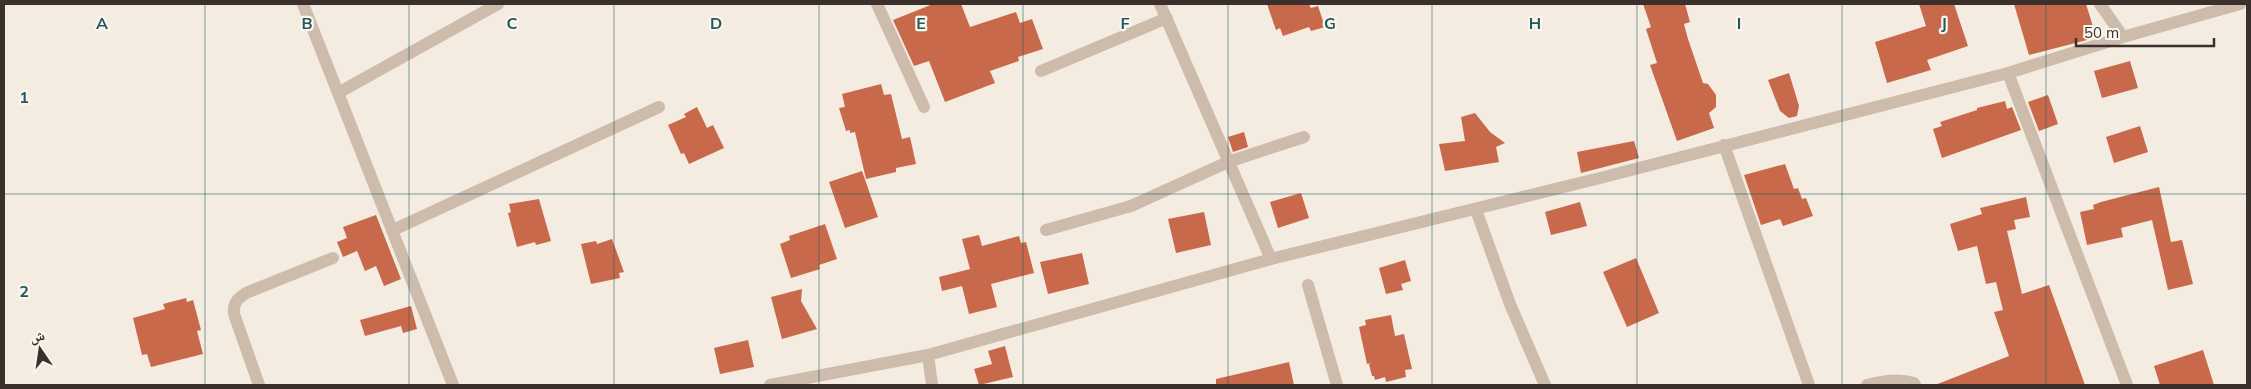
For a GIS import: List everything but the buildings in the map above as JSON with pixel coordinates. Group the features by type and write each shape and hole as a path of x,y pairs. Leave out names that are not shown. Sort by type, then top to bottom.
{"street":[{"path":"303,4 453,385"},
{"path":"338,93 498,4"},
{"path":"877,4 924,107"},
{"path":"1160,4 1271,259"},
{"path":"2100,4 2123,37"},
{"path":"771,385 928,355 1271,259 1476,210 2008,72 2240,4"},
{"path":"1041,71 1167,18"},
{"path":"2008,72 2127,385"},
{"path":"393,230 659,107"},
{"path":"1046,230 1132,206 1228,162 1304,137"},
{"path":"1724,145 1809,385"},
{"path":"1476,210 1510,304 1545,385"},
{"path":"259,385 234,314 233,305 237,299 246,293 333,258"},
{"path":"1308,285 1337,385"},
{"path":"928,355 932,385"},
{"path":"1867,385 1886,380 1903,380 1914,383 1914,385"}]}
